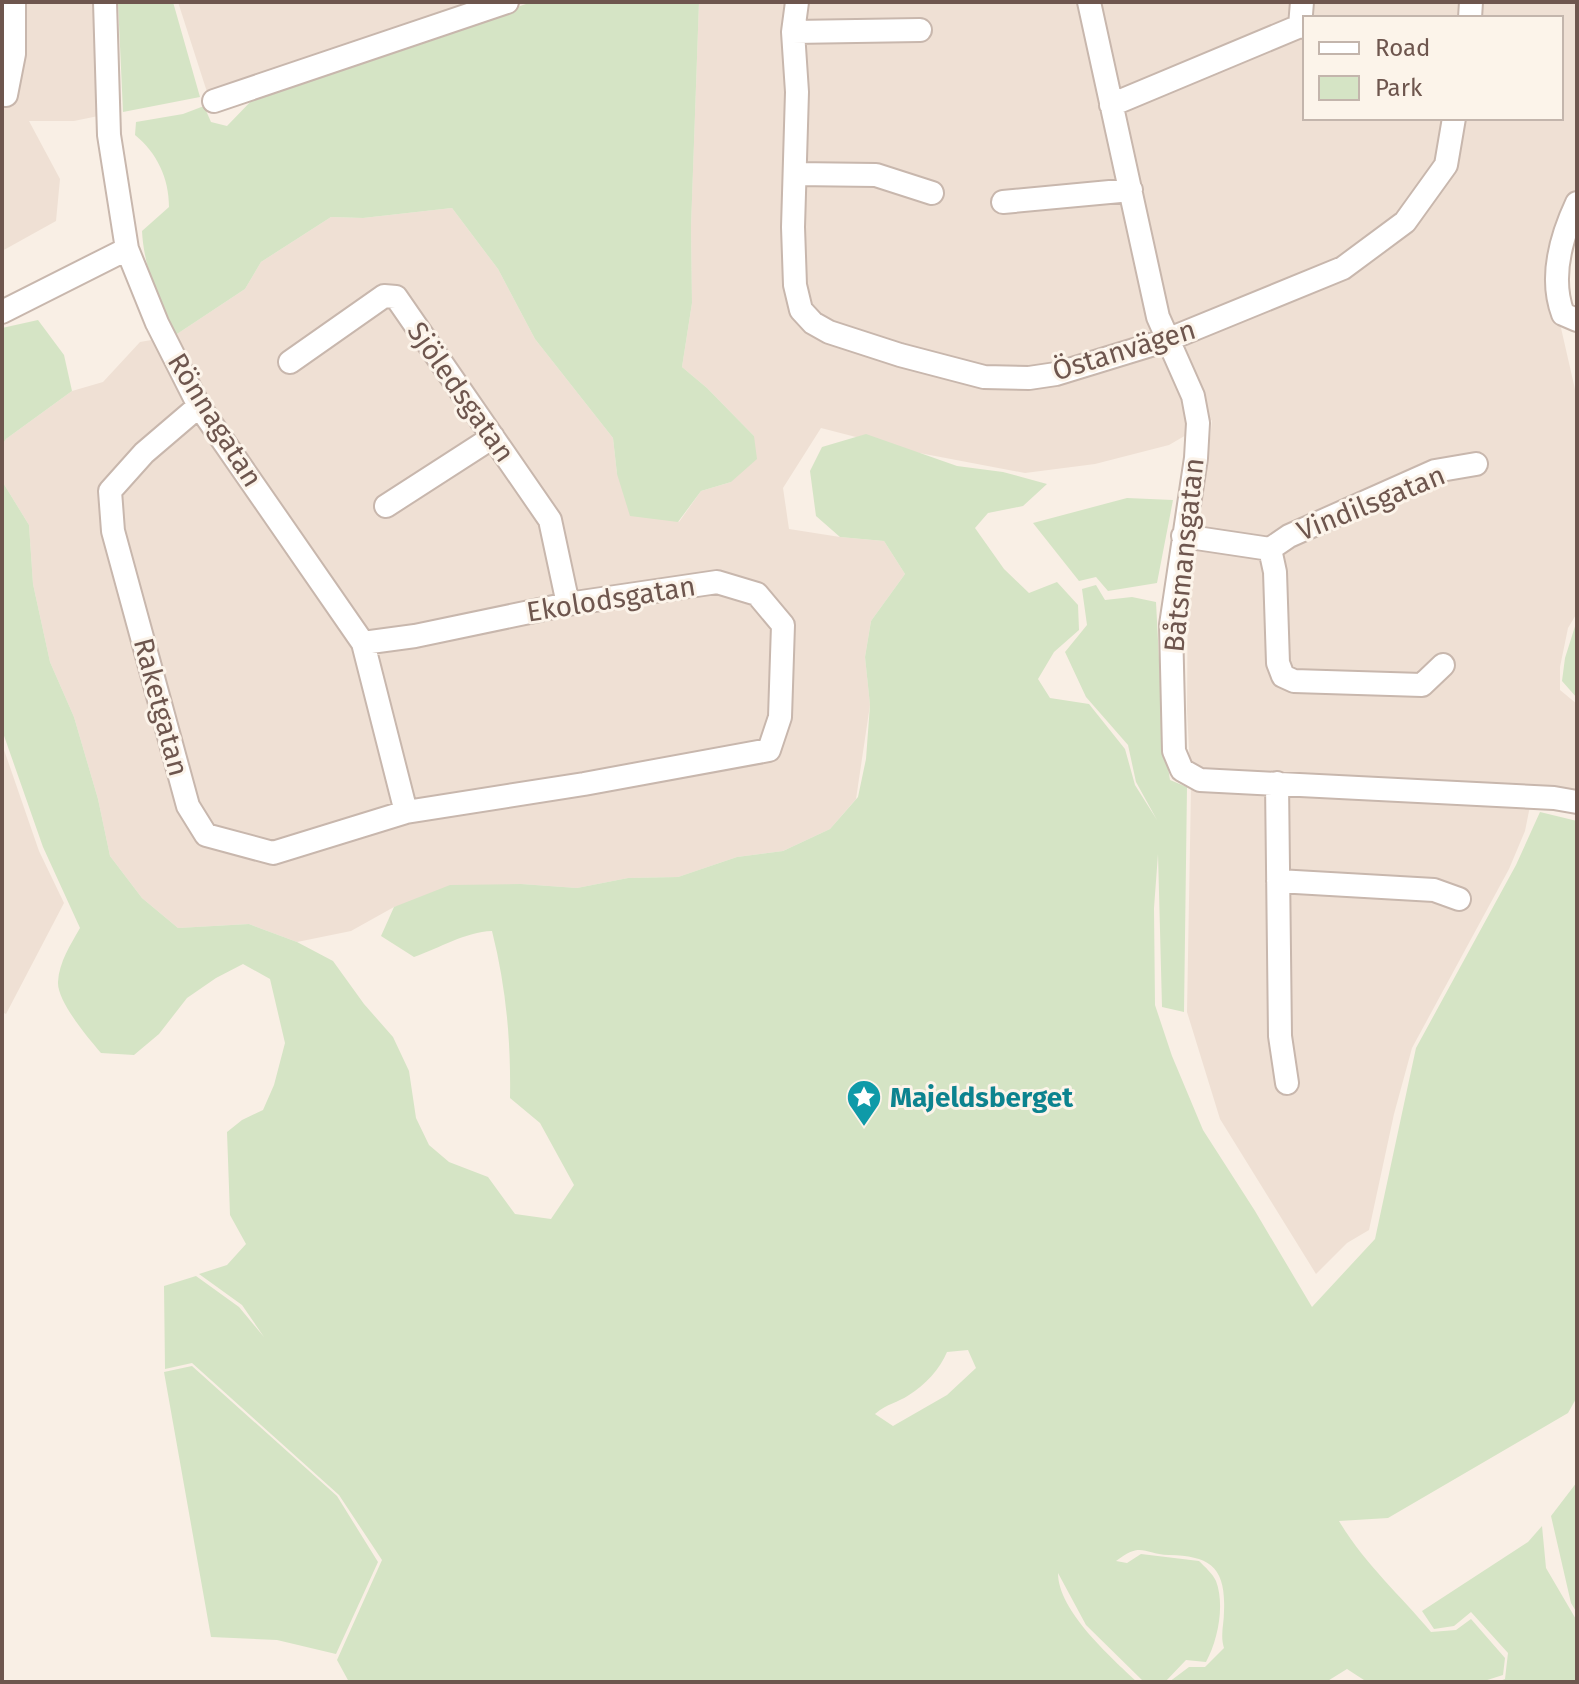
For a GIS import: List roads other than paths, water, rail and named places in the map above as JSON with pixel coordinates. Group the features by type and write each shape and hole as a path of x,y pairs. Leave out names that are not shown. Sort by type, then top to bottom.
{"street":[{"path":"6,95 14,54 14,2"},
{"name":"Rönnagatan","path":"105,2 109,135 127,249 157,323 199,406 363,643 406,812"},
{"path":"214,101 507,2"},
{"name":"Östanvägen","path":"797,2 793,32 797,92 795,285 801,310 813,323 829,332 984,377 1029,378 1056,374 1167,340 1343,268 1405,222 1446,165 1454,120"},
{"name":"Båtsmansgatan","path":"1089,2 1158,317 1193,396 1198,423 1196,458 1171,625 1174,751 1182,770 1200,780 1554,798 1577,802"},
{"path":"1111,105 1302,26 1302,2"},
{"path":"793,32 920,30"},
{"path":"795,174 876,175 932,193"},
{"path":"1003,202 1131,190"},
{"path":"1577,203 1570,217 1557,266 1556,284 1563,314 1577,320"},
{"path":"2,312 127,249"},
{"name":"Sjöledsgatan","path":"290,362 384,296 396,297 550,520 568,604"},
{"name":"Raketgatan","path":"199,406 144,453 110,491 113,531 188,806 206,835 273,853 406,812"},
{"path":"386,506 493,437"},
{"name":"Vindilsgatan","path":"1183,536 1270,549 1289,536 1435,471 1476,464"},
{"name":"Vindilsgatan","path":"1270,549 1275,572 1278,663 1283,676 1294,681 1422,685 1443,665"},
{"name":"Ekolodsgatan","path":"363,643 415,636 568,604 717,582 757,594 783,625 780,717 769,750 600,782 406,812"},
{"path":"1277,783 1280,1036 1287,1083"},
{"path":"1278,881 1434,890 1459,899"}],"place":[{"name":"Majeldsberget","path":"864,1128"}]}
